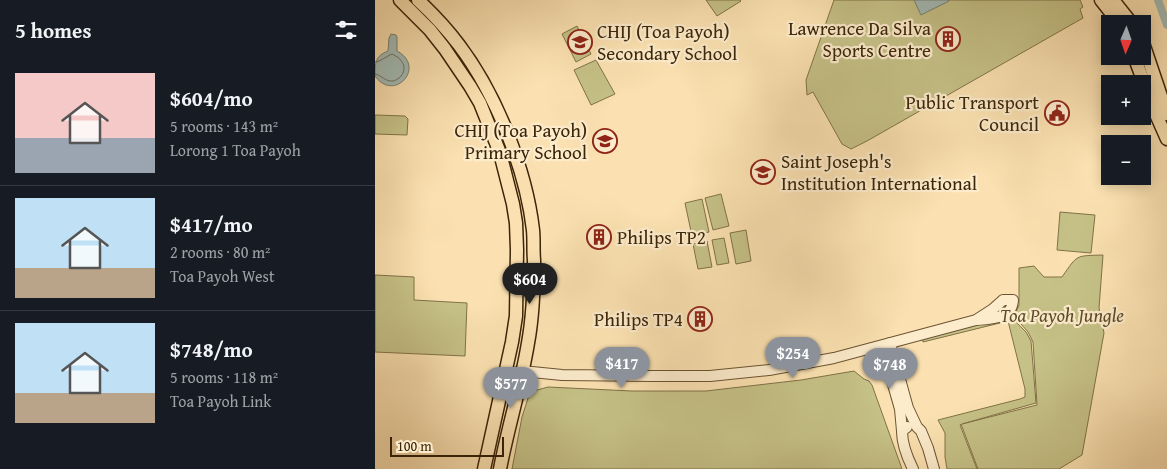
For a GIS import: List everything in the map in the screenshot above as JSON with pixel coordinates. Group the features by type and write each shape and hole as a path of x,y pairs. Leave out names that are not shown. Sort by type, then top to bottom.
{"main road":[{"path":"400,0 430,30 459,68 480,103 500,153 513,204 517,238 516,316 484,469"},
{"path":"418,0 458,44 479,76 498,114 523,175 533,232 534,290 525,376 500,469"},
{"path":"1101,0 1113,15"},
{"path":"1113,0 1126,15"},
{"path":"1138,65 1167,139"},
{"path":"1150,65 1167,114"},
{"path":"512,342 520,348 528,344"}],"street":[{"path":"503,382 511,374 525,376 710,376 759,372 834,358 976,320"},
{"path":"886,345 908,408 921,431 934,469"},
{"path":"886,345 900,409 902,442 913,469"},
{"path":"902,431 909,426 917,426"}],"green space":[{"path":"706,0 740,0 741,1 717,16"},
{"path":"834,0 1080,0 1083,7 1080,9 1083,18 851,149 842,144 813,92 807,95 806,80"},
{"path":"577,26 591,54 576,62 562,34"},
{"path":"596,60 615,94 591,105 574,70"},
{"path":"375,115 405,116 408,119 407,135 375,134"},
{"path":"721,194 729,226 713,230 705,198"},
{"path":"702,199 709,232 692,236 685,203"},
{"path":"1060,212 1095,215 1091,253 1057,250"},
{"path":"746,230 751,261 736,264 730,233"},
{"path":"724,238 729,263 717,265 712,240"},
{"path":"707,241 712,267 698,269 693,244"},
{"name":"Toa Payoh Jungle","path":"1103,255 1099,308 1104,333 1082,455 1059,469 978,469 961,424 977,469 947,469 945,433 938,420 1020,399 1025,397 1025,389 1008,321 923,342 922,337 1008,314 1026,332 1031,341 1036,403 962,424 1037,405 1033,342 1028,332 1014,316 1019,305 1019,268 1034,266 1044,277 1062,277 1078,258 1082,256"},
{"path":"375,275 414,277 414,300 467,303 465,356 375,352"},
{"path":"854,371 872,385 902,469 512,469 522,417 530,392 548,387 632,391 706,391 801,380"}],"water":[{"path":"914,0 948,0 949,1 921,15"},
{"path":"391,34 396,35 397,51 405,58 409,65 408,73 404,80 391,86 383,83 375,76 375,71 378,58 388,51"}],"waterway":[{"path":"1158,0 1167,25"}],"place":[{"name":"Lawrence Da Silva Sports Centre","path":"948,39"},
{"name":"CHIJ (Toa Payoh) Secondary School","path":"580,42"},
{"name":"Public Transport Council","path":"1057,113"},
{"name":"CHIJ (Toa Payoh) Primary School","path":"605,141"},
{"name":"Saint Joseph's Institution International","path":"763,172"},
{"name":"Philips TP2","path":"599,237"},
{"name":"Philips TP4","path":"700,319"}]}
